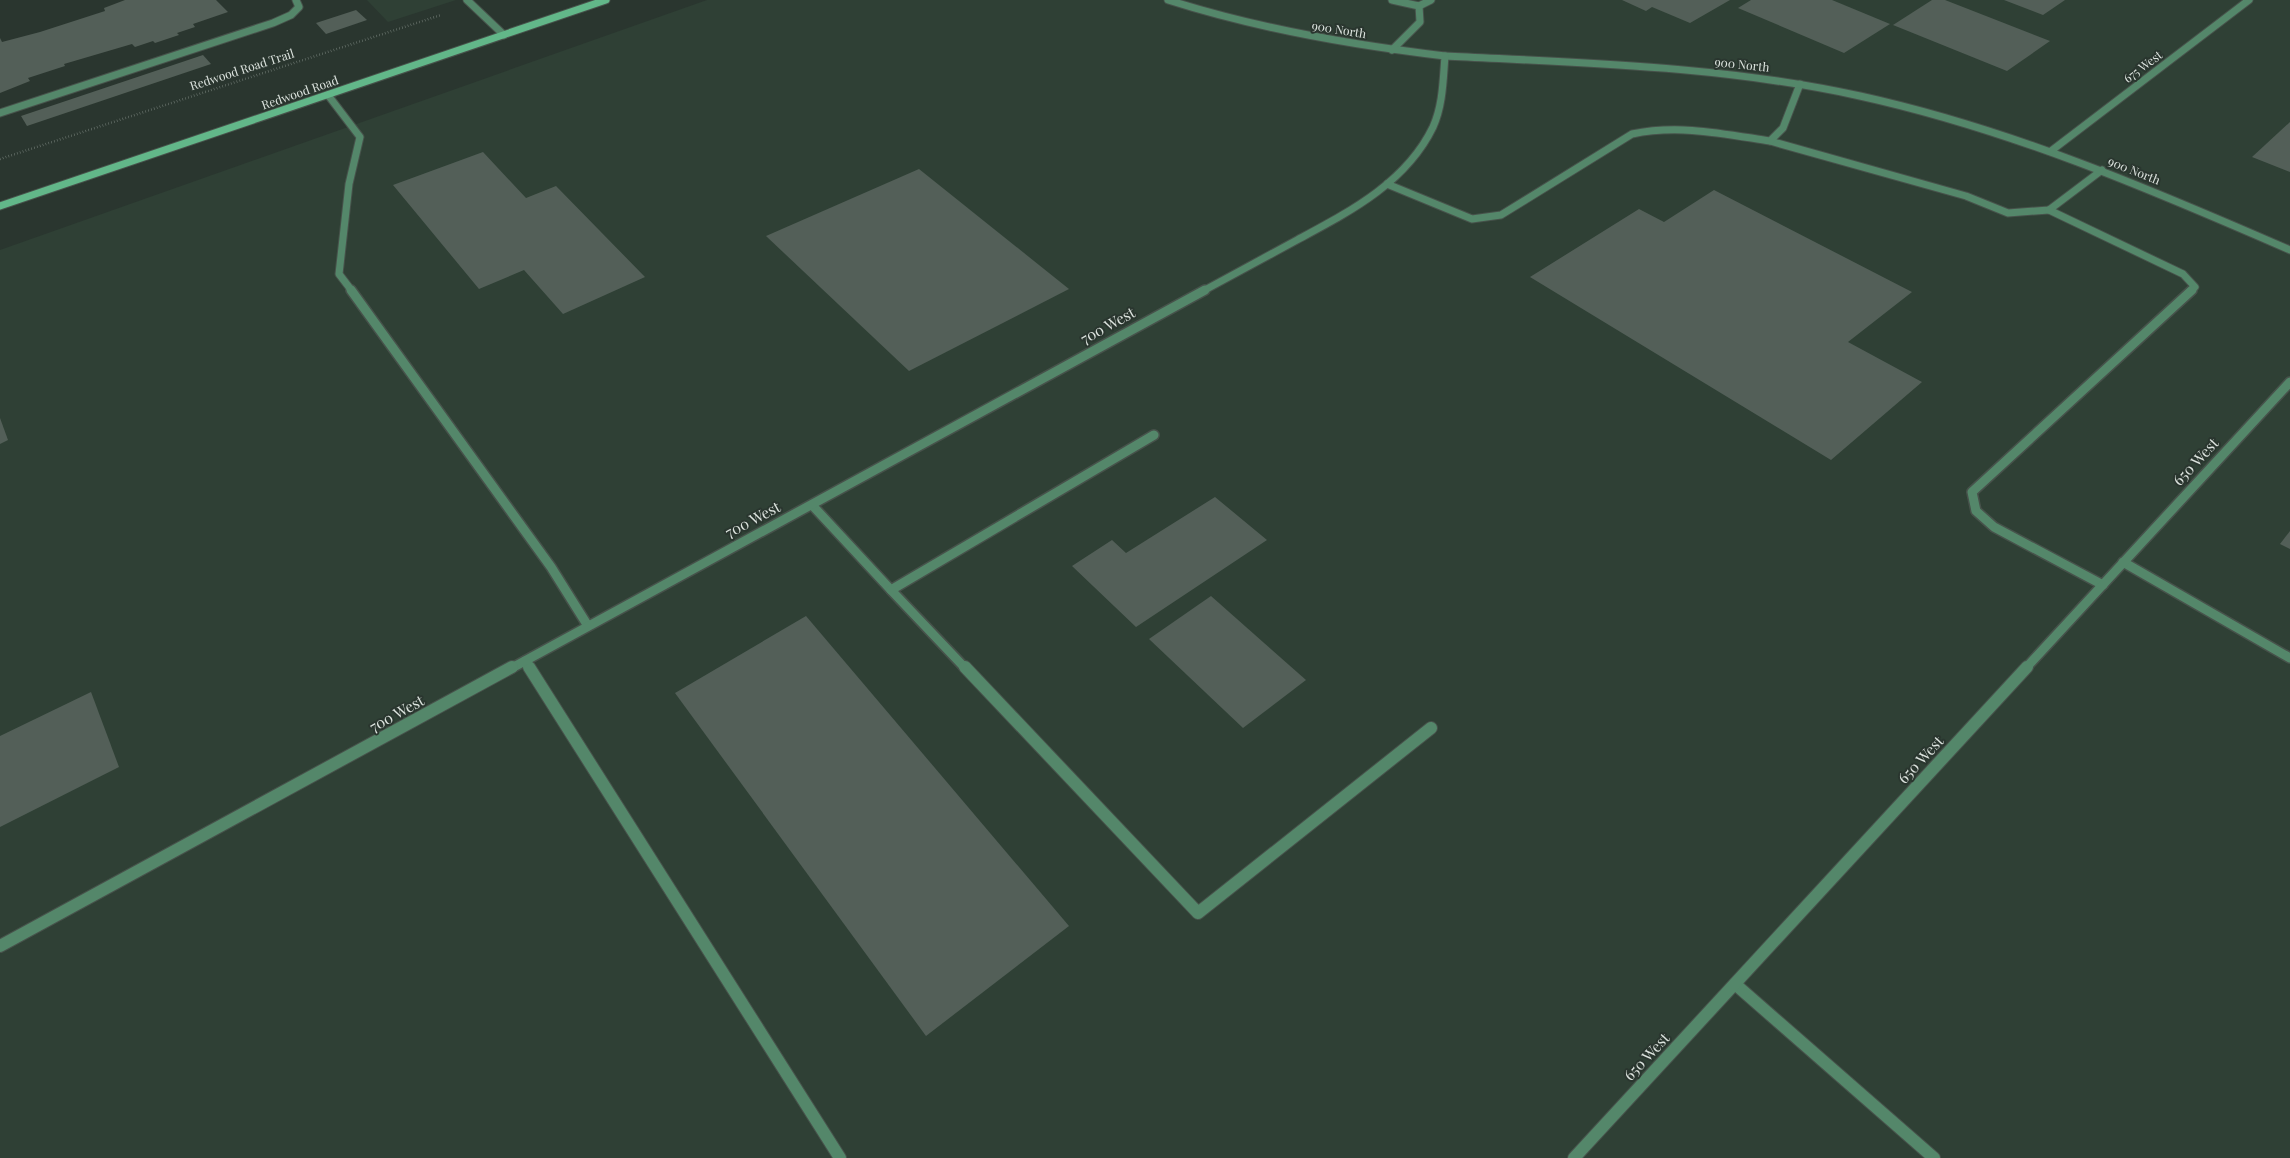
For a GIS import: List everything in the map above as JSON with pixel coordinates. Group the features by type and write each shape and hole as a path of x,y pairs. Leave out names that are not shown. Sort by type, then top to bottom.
{"main road":[{"name":"Redwood Road","path":"0,206 606,0"}],"street":[{"path":"0,113 273,23 297,11 299,7 296,0"},
{"path":"467,0 504,35"},
{"name":"900 North","path":"1168,0 1239,22 1286,33 1392,50 1445,56 1681,70 1800,84 1920,110 2051,151 2102,170 2290,250"},
{"path":"1392,0 1419,6 1431,0"},
{"name":"675 West","path":"2051,151 2249,0"},
{"path":"1392,50 1420,22 1419,6"},
{"name":"700 West","path":"0,946 812,505 1278,250 1360,203 1387,184 1422,146 1433,127 1441,100 1445,56"},
{"path":"1770,141 1783,128 1800,84"},
{"path":"328,95 360,136 349,184 339,274 551,567 588,626"},
{"path":"1387,184 1472,219 1488,219 1500,215 1632,134 1645,130 1672,128 1770,141 1966,196 2008,213 2049,210 2183,274 2195,287 1972,492 1976,511 1994,526 2103,585"},
{"path":"2049,210 2102,170"},
{"name":"650 West","path":"1574,1158 2290,382"},
{"path":"891,590 1154,435"},
{"path":"812,505 1198,913 1431,728"},
{"path":"2124,562 2290,658"},
{"path":"525,661 840,1158"},
{"path":"1735,984 1934,1158"}],"path":[{"name":"Redwood Road Trail","path":"0,159 473,5"}],"shaded area":[{"path":"367,0 456,0 388,22"},
{"path":"707,0 2290,0 2290,1158 0,1158 0,250"}],"building":[{"path":"125,0 216,0 228,12 193,24 195,27 155,43 153,41 135,47 132,44 64,64 65,66 28,78 30,81 0,93 0,38 2,42 40,32 105,11 104,8"},
{"path":"1622,0 1730,0 1690,23 1652,7 1646,11"},
{"path":"1751,0 1832,0 1890,24 1844,53 1738,8"},
{"path":"1932,0 1945,0 2050,41 2007,71 1893,25"},
{"path":"2004,0 2065,0 2043,15"},
{"path":"356,10 367,20 326,34 316,23"},
{"path":"203,55 211,64 27,126 21,116"},
{"path":"2290,122 2290,172 2252,157"},
{"path":"483,152 526,198 556,186 645,277 563,314 524,270 479,289 393,185"},
{"path":"919,169 1069,289 909,371 766,236"},
{"path":"1714,190 1912,292 1848,342 1922,382 1831,460 1530,277 1639,209 1664,222"},
{"path":"0,418 8,440 0,444"},
{"path":"1215,497 1267,540 1136,627 1072,566 1112,540 1126,553"},
{"path":"2290,531 2290,549 2280,544"},
{"path":"1211,596 1306,680 1243,728 1149,639"},
{"path":"806,616 1069,926 926,1036 675,693"},
{"path":"91,692 119,767 0,827 0,736"}]}
